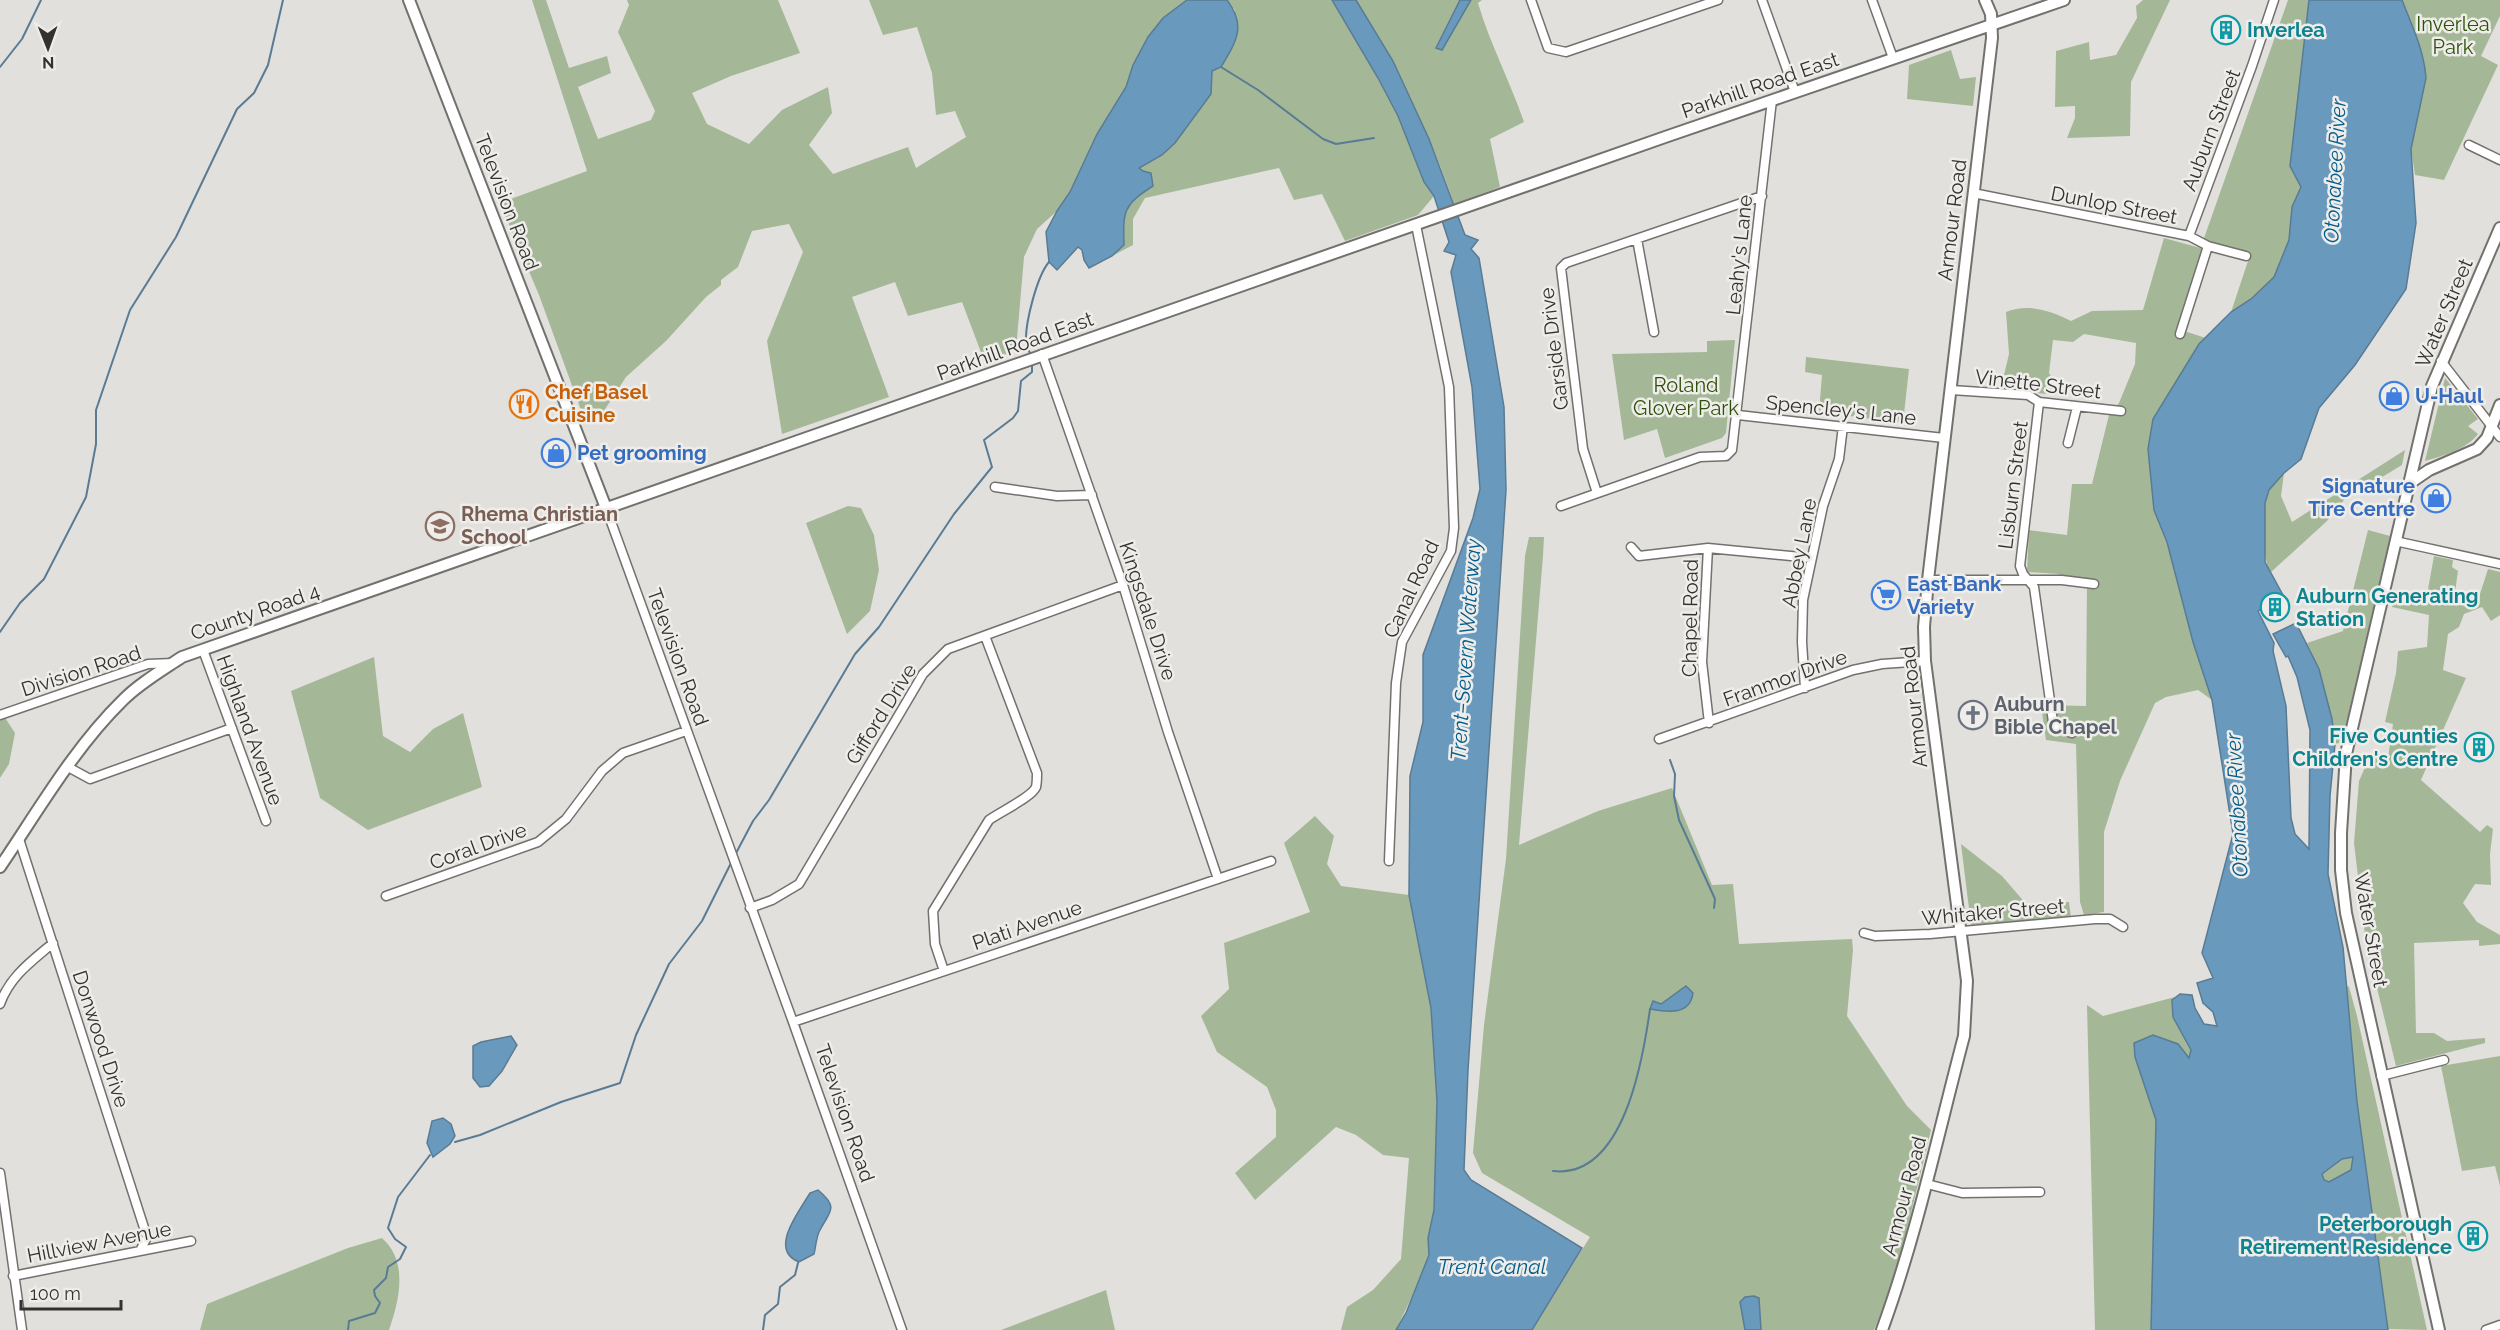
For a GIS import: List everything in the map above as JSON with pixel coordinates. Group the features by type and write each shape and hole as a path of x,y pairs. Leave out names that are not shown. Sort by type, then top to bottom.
{"main road":[{"name":"Television Road","path":"409,0 606,508"},
{"name":"Armour Road","path":"1882,1330 1896,1293 1927,1184 1964,1036 1967,981 1925,661 1924,627 1992,26 1991,15 1985,0"},
{"name":"Parkhill Road East","path":"606,508 1042,354 2064,0"},
{"name":"Water Street","path":"2439,1330 2346,913 2341,870 2341,833 2346,754 2432,386 2500,228"},
{"path":"2410,483 2429,470 2477,448 2487,438 2500,405"},
{"path":"2418,453 2429,470"},
{"name":"County Road 4","path":"0,867 68,767 100,725 123,699 153,675 173,663 203,650 606,508"}],"street":[{"path":"1531,0 1548,48 1566,52 1718,0"},
{"path":"1762,0 1795,92"},
{"path":"1872,0 1893,58"},
{"name":"Auburn Street","path":"2189,236 2274,0"},
{"name":"Leahy's Lane","path":"1738,414 1772,100"},
{"path":"2469,145 2500,160"},
{"name":"Dunlop Street","path":"1973,194 2189,236 2208,246 2246,256"},
{"name":"Garside Drive","path":"1597,493 1582,448 1561,268 1566,263 1762,196"},
{"name":"Canal Road","path":"1389,861 1396,683 1402,642 1451,550 1454,528 1449,387 1416,225"},
{"path":"1637,240 1653,332"},
{"path":"2180,334 2208,246"},
{"name":"Kingsdale Drive","path":"1042,354 1123,585 1168,732 1218,879"},
{"path":"2441,361 2500,437"},
{"name":"Vinette Street","path":"1951,390 2028,395 2038,402 2121,411"},
{"name":"Lisburn Street","path":"2038,402 2020,566 2034,587 2053,723 2058,728 2072,733"},
{"path":"2068,442 2077,407"},
{"name":"Spencley's Lane","path":"1561,506 1700,457 1726,456 1734,446 1738,414 1944,438"},
{"name":"Abbey Lane","path":"1805,688 1802,642 1803,600 1823,506 1839,459 1843,426"},
{"path":"995,487 1057,496 1092,495"},
{"name":"Television Road","path":"606,508 902,1330"},
{"path":"2395,541 2500,564"},
{"path":"1631,547 1639,556 1708,548 1811,558"},
{"name":"Chapel Road","path":"1708,548 1702,628 1702,662 1708,723"},
{"path":"1928,580 2027,579 2081,581 2094,584"},
{"name":"Gifford Drive","path":"750,908 772,900 798,884 923,674 948,649 1123,585"},
{"path":"944,971 935,944 933,910 989,820 1002,809 1026,798 1036,788 1037,773 985,636"},
{"name":"Highland Avenue","path":"203,650 266,821"},
{"name":"Franmor Drive","path":"1659,740 1853,670 1882,664 1925,661"},
{"name":"Division Road","path":"0,715 148,664 173,663"},
{"path":"68,767 90,779 232,728"},
{"name":"Coral Drive","path":"386,896 538,842 566,819 602,771 623,753 686,731"},
{"name":"Donwood Drive","path":"19,839 147,1237 141,1249"},
{"name":"Plati Avenue","path":"793,1022 1271,861"},
{"name":"Whitaker Street","path":"1864,933 1875,936 1960,931 2095,919 2110,920 2123,927"},
{"path":"0,1004 4,992 21,969 53,943"},
{"path":"2381,1076 2444,1060"},
{"path":"0,1173 22,1330"},
{"path":"1927,1184 1962,1193 2040,1192"},
{"name":"Hillview Avenue","path":"13,1276 191,1241"},
{"path":"2486,1330 2500,1325"}],"green space":[{"path":"532,0 546,0 569,68 607,56 611,73 578,87 598,139 651,120 655,111 618,32 629,5 627,0 778,0 800,53 731,76 692,93 707,124 749,144 782,110 828,87 832,113 809,145 833,174 908,147 916,168 966,137 955,111 936,115 932,73 917,27 883,35 869,0 1187,0 1133,65 1126,87 1097,134 1070,192 1057,211 1037,229 1024,257 1016,350 985,363 962,302 908,316 895,282 852,297 889,397 782,434 767,341 803,252 789,224 752,231 738,267 721,280 721,285 706,297 666,341 626,377 598,420 585,421 539,295 500,203 587,171"},
{"path":"1227,0 1332,0 1390,101 1423,177 1434,196 1418,215 1345,241 1322,194 1294,200 1279,168 1145,198 1133,219 1133,245 1112,256 1124,245 1125,216 1130,204 1153,186 1138,168 1162,155 1212,70 1235,10"},
{"path":"1356,0 1460,0 1436,48 1441,50 1471,0 1482,0 1478,3 1483,18 1524,122 1490,139 1500,187 1454,204 1411,99"},
{"path":"2143,0 2170,0 2131,82 2130,136 2067,138 2075,118 2075,106 2055,107 2056,51 2089,42 2090,60 2116,55 2137,18 2136,6"},
{"path":"2288,0 2309,0 2290,166 2301,187 2292,207 2289,240 2274,277 2251,299 2231,312 2250,255 2210,246 2203,241"},
{"name":"Inverlea Park","path":"2402,0 2500,0 2500,16 2481,56 2498,65 2444,180 2415,175 2411,149 2426,78 2420,48"},
{"path":"1951,50 1960,79 1976,77 1973,106 1907,99 1909,65"},
{"path":"2164,238 2204,249 2184,331 2206,338 2199,345 2154,510 2167,542 2193,642 2212,700 2198,690 2166,697 2155,703 2120,781 2104,832 2104,912 2084,915 2080,902 2076,744 2046,740 2041,705 2086,706 2087,579 2057,578 2059,574 2027,572 2029,530 2067,535 2072,484 2092,484 2109,415 2119,403 2135,364 2136,343 2084,334 2073,342 2053,340 2049,373 2055,383 2056,395 2017,391 2019,377 2004,375 2009,354 2006,312 2023,308 2039,309 2071,321 2092,311 2143,310"},
{"name":"Roland Glover Park","path":"1735,340 1726,433 1722,438 1665,458 1657,429 1624,440 1612,354 1707,352 1707,341"},
{"path":"1806,357 1909,369 1903,423 1819,412 1822,375 1805,372"},
{"path":"2445,378 2478,419 2468,426 2478,434 2461,448 2425,461"},
{"path":"2405,450 2402,465 2344,500 2327,521 2270,573 2265,556 2264,510 2268,492 2284,473 2281,496 2292,522"},
{"path":"848,506 861,508 874,535 879,570 870,611 847,634 806,523"},
{"path":"2368,530 2390,536 2342,742 2335,744 2325,692 2307,643 2343,631"},
{"path":"1529,537 1544,537 1519,845 1598,811 1672,788 1712,885 1733,884 1739,944 1852,939 1847,1016 1907,1106 1931,1130 1896,1275 1874,1330 1532,1330 1590,1237 1482,1173 1473,1153 1484,1025 1506,859 1525,556"},
{"path":"2434,556 2453,560 2452,567 2458,571 2455,592 2479,597 2488,569 2500,572 2500,615 2491,621 2482,607 2464,614 2459,627 2448,634 2443,670 2466,678 2421,780 2480,832 2487,825 2493,829 2490,854 2491,885 2475,884 2463,903 2477,922 2500,935 2500,944 2479,946 2479,940 2414,943 2416,1033 2434,1033 2447,1041 2485,1038 2485,1043 2396,1066 2366,943 2354,843 2359,781 2370,756 2388,758 2393,724 2385,722 2396,673 2398,651 2427,647 2429,615 2392,607 2394,593 2426,600"},
{"path":"374,657 383,736 410,752 433,729 463,713 482,787 368,830 320,798 291,691"},
{"path":"0,710 15,733 9,764 0,778"},
{"path":"1315,816 1334,836 1327,864 1341,886 1409,895 1431,1008 1437,1101 1434,1210 1428,1238 1429,1255 1396,1330 1341,1330 1347,1307 1373,1290 1401,1259 1409,1158 1383,1155 1356,1135 1336,1127 1255,1200 1235,1173 1276,1137 1276,1110 1267,1087 1217,1052 1201,1016 1229,989 1224,943 1310,912 1284,843"},
{"path":"1961,844 2002,876 2027,905 2069,902 2071,918 1971,925"},
{"path":"2346,985 2349,987 2357,1016 2427,1330 2388,1329 2357,1102"},
{"path":"2175,997 2172,1000 2173,1017 2191,1050 2189,1058 2134,1043 2135,1057 2156,1120 2151,1330 2095,1330 2087,1005 2103,1016"},
{"path":"2500,1056 2500,1186 2495,1166 2462,1171 2441,1066"},
{"path":"2353,1157 2352,1170 2329,1182 2324,1180 2322,1174 2342,1159"},
{"path":"382,1238 396,1258 399,1270 396,1307 389,1330 200,1330 207,1304 348,1248"},
{"path":"1106,1290 1115,1330 1001,1330"}],"water":[{"path":"1187,0 1227,0 1237,18 1235,42 1221,67 1212,71 1211,94 1175,143 1162,155 1139,168 1151,173 1153,186 1136,198 1127,210 1124,245 1112,256 1089,268 1082,250 1078,247 1057,270 1049,262 1046,232 1070,192 1097,134 1126,87 1133,65 1148,37 1163,18"},
{"name":"Trent Canal","path":"1332,0 1356,0 1393,61 1429,139 1465,235 1478,240 1471,249 1479,258 1504,407 1506,490 1468,1070 1464,1170 1471,1180 1582,1248 1532,1330 1396,1330 1406,1313 1429,1255 1428,1238 1434,1210 1437,1101 1431,1008 1409,895 1410,776 1423,722 1423,655 1473,518 1480,489 1472,387 1451,272 1456,255 1444,251 1449,242 1434,196 1424,182 1398,116"},
{"path":"1460,0 1471,0 1442,50 1436,48"},
{"name":"Otonabee River","path":"2309,0 2402,0 2420,48 2426,78 2411,149 2416,223 2406,289 2355,365 2319,408 2301,459 2269,490 2265,503 2265,562 2284,597 2278,600 2276,597 2262,604 2264,608 2258,611 2274,643 2273,651 2286,706 2291,818 2295,834 2309,849 2310,730 2297,677 2288,656 2286,657 2273,634 2296,623 2319,669 2332,719 2335,744 2330,796 2328,874 2343,947 2357,1102 2388,1330 2151,1330 2156,1120 2135,1057 2134,1043 2153,1035 2178,1044 2189,1058 2191,1050 2173,1017 2172,1000 2180,994 2192,995 2195,1008 2204,1024 2217,1026 2213,1012 2203,1003 2197,983 2213,978 2202,953 2233,834 2212,700 2193,642 2167,542 2154,510 2148,449 2153,419 2199,344 2231,312 2251,299 2274,277 2289,240 2292,207 2301,187 2290,166","holes":["2353,1157 2351,1170 2329,1182 2324,1180 2322,1174 2342,1159"]},
{"path":"1686,986 1693,993 1691,1000 1683,1009 1663,1011 1650,1009 1653,1001 1661,1004"},
{"path":"511,1036 517,1045 502,1071 489,1086 480,1087 473,1078 473,1046 481,1042"},
{"path":"443,1118 451,1124 455,1136 450,1144 433,1157 427,1143 432,1121"},
{"path":"818,1190 829,1201 831,1210 819,1233 814,1254 799,1262 790,1256 786,1249 786,1240 794,1220 810,1193"},
{"path":"1745,1297 1759,1298 1761,1330 1745,1330 1740,1302"}],"waterway":[{"path":"0,67 22,39 41,0"},
{"path":"0,632 20,603 44,579 86,497 96,444 96,410 130,310 176,237 237,109 254,93 268,65 283,0"},
{"path":"1221,67 1258,90 1323,139 1336,144 1374,138"},
{"path":"1031,355 1026,342 1030,312 1036,288 1049,262"},
{"path":"735,855 753,821 769,800 855,654 879,627 954,514 992,467 984,440 1013,418 1018,411 1021,381 1032,372 1032,364"},
{"path":"1670,760 1675,774 1674,796 1679,820 1715,899 1714,908"},
{"path":"455,1142 480,1135 561,1102 620,1083 636,1035 669,964 702,921 731,863"},
{"path":"1553,1171 1577,1168 1597,1156 1613,1136 1635,1084 1650,1009"},
{"path":"348,1330 349,1321 375,1313 380,1303 374,1290 386,1278 388,1267 400,1259 406,1247 395,1239 388,1228 398,1197 430,1155"},
{"path":"763,1330 765,1315 778,1304 780,1287 795,1275 798,1263"}],"place":[{"name":"Inverlea","path":"2226,30"},
{"name":"U-Haul","path":"2394,396"},
{"name":"Chef Basel Cuisine","path":"524,404"},
{"name":"Pet grooming","path":"556,453"},
{"name":"Signature Tire Centre","path":"2436,498"},
{"name":"Rhema Christian School","path":"440,526"},
{"name":"East Bank Variety","path":"1886,595"},
{"name":"Auburn Generating Station","path":"2275,607"},
{"name":"Auburn Bible Chapel","path":"1973,715"},
{"name":"Five Counties Children's Centre","path":"2479,747"},
{"name":"Peterborough Retirement Residence","path":"2473,1236"}],"water label":[{"name":"Trent–Severn Waterway","path":"1466,650"}]}
